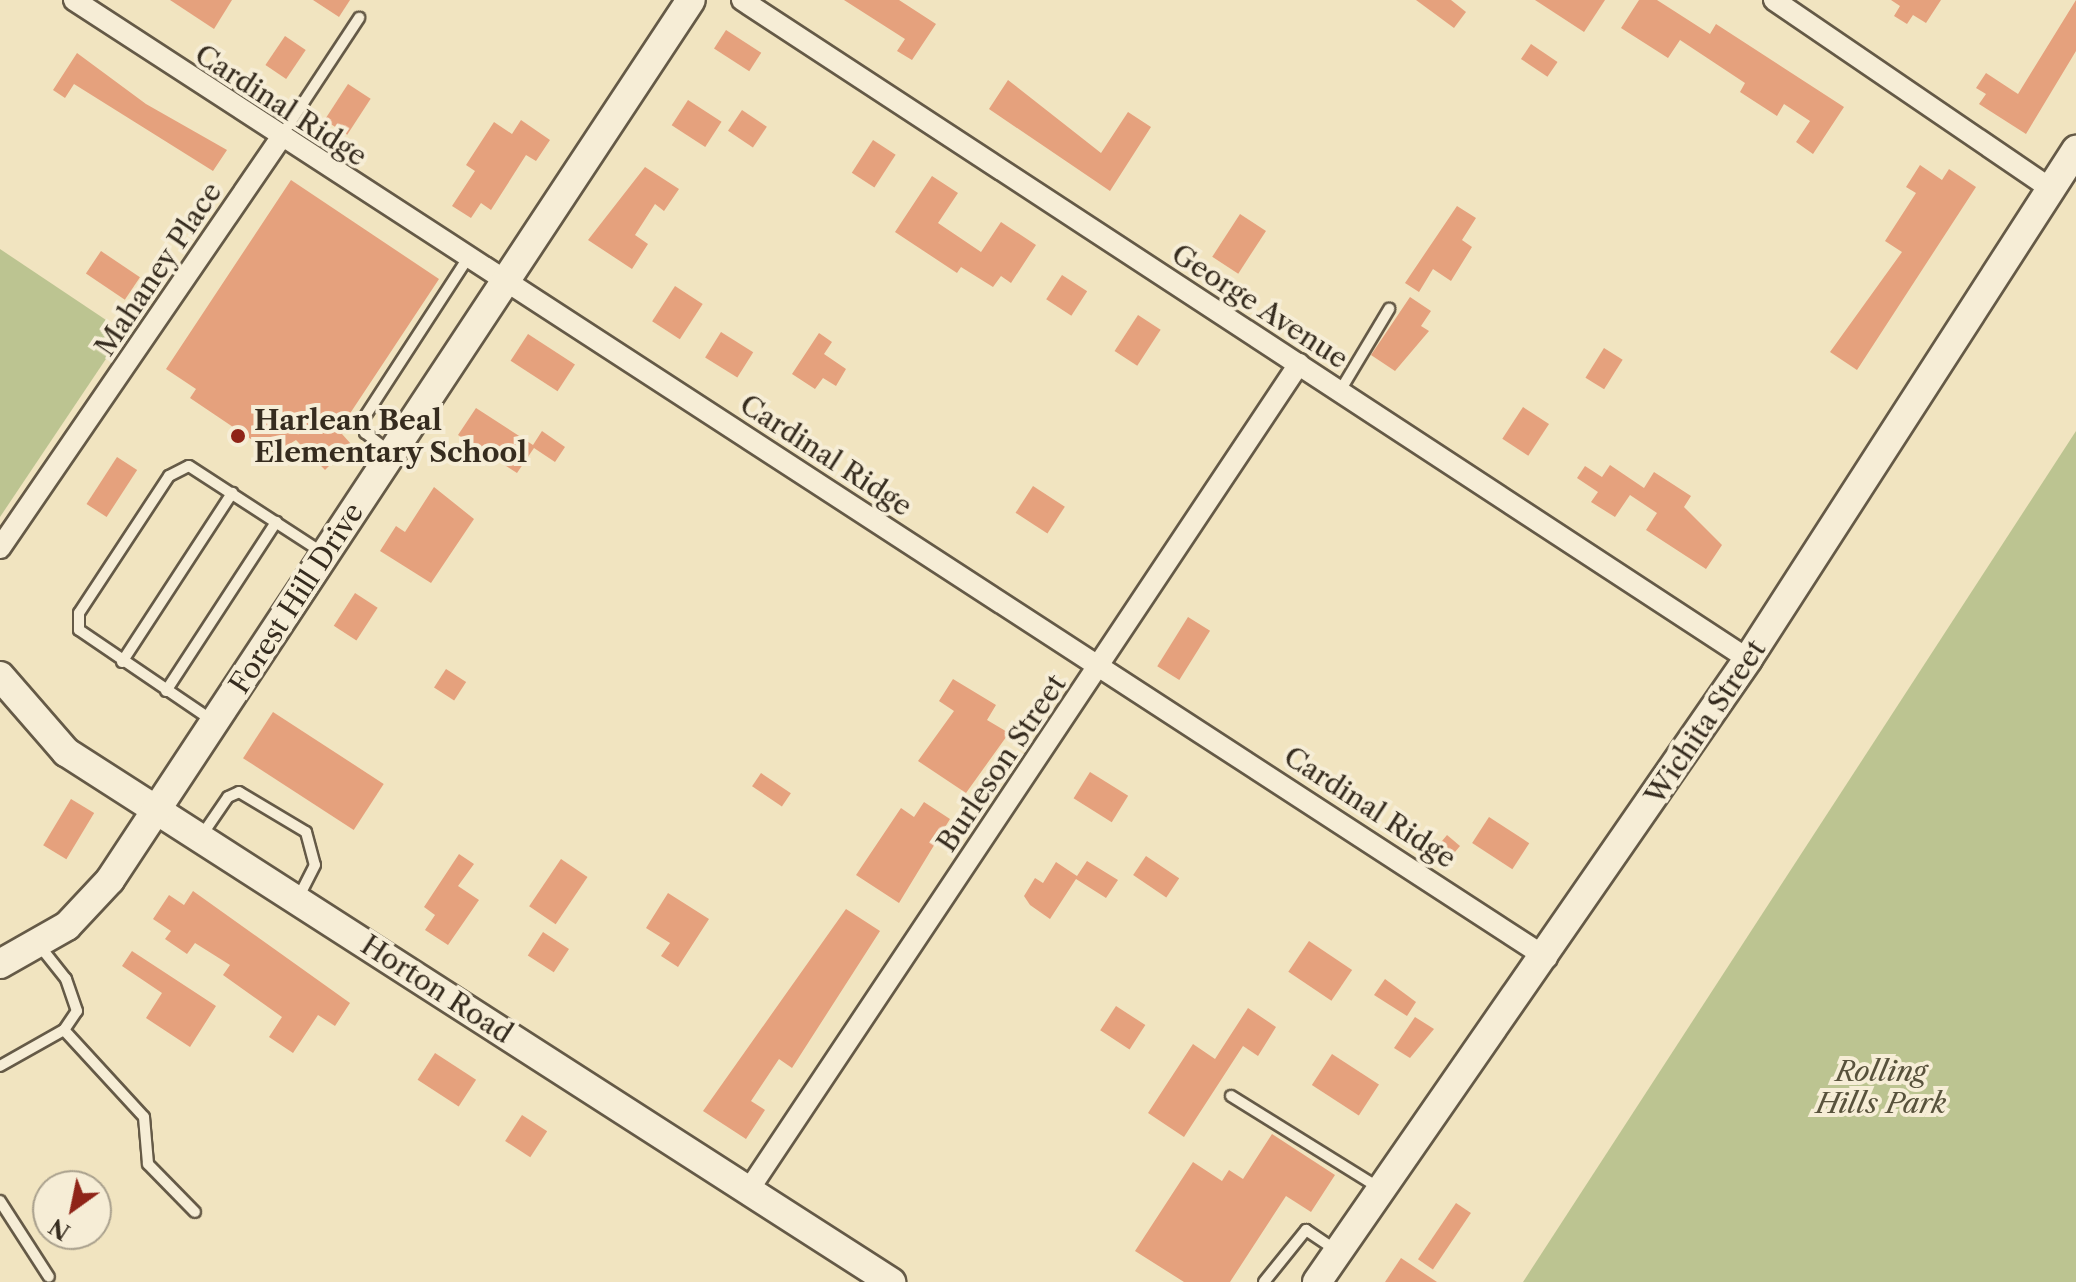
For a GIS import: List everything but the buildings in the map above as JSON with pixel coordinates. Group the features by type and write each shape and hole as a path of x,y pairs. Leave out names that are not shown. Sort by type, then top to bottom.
{"street":[{"name":"Cardinal Ridge","path":"74,0 279,140 505,281 1547,958"},
{"name":"Forest Hill Drive","path":"0,964 38,943 94,899 158,808 691,0"},
{"name":"George Avenue","path":"742,0 1748,659"},
{"path":"1774,0 2051,189"},
{"name":"Mahaney Place","path":"0,548 279,140"},
{"name":"Wichita Street","path":"1317,1282 1547,958 1748,659 2076,150"},
{"name":"Burleson Street","path":"748,1191 1299,364"},
{"name":"Horton Road","path":"0,676 66,752 202,835 882,1280"}],"lane":[{"name":"Mahaney Place","path":"279,140 359,18"},
{"path":"391,453 365,433 364,418 468,258"},
{"path":"1340,391 1389,309"},
{"path":"214,722 79,630 79,613 169,476 189,466 325,555"},
{"path":"122,662 232,493"},
{"path":"166,691 276,522"},
{"path":"202,835 228,797 239,792 306,832 315,865 298,898"},
{"path":"0,1066 64,1030 77,1011 66,979 38,943"},
{"path":"64,1030 144,1117 148,1164 195,1212"},
{"path":"1231,1096 1383,1190"},
{"path":"0,1201 49,1277"},
{"path":"1264,1282 1306,1230 1339,1252"}],"green space":[{"path":"0,249 124,332 0,517"},
{"name":"Rolling Hills Park","path":"2076,431 2076,1282 1523,1282"}],"place":[{"name":"Harlean Beal Elementary School","path":"238,436"}]}
